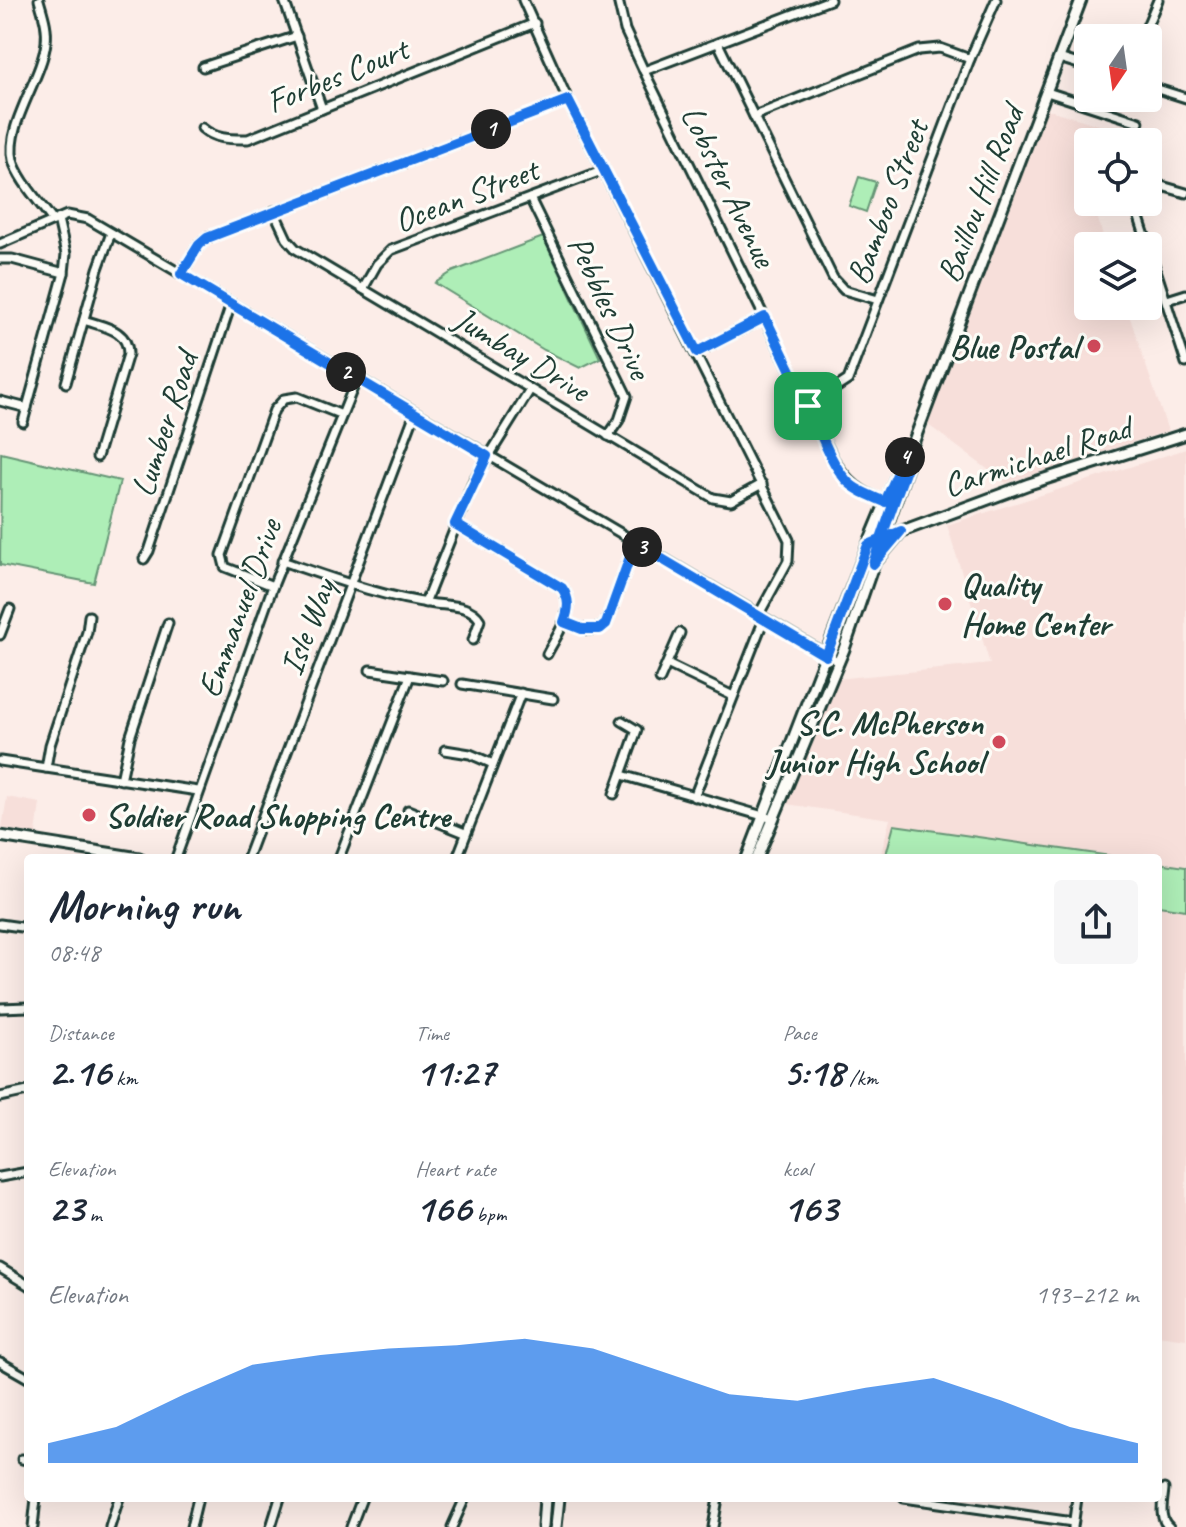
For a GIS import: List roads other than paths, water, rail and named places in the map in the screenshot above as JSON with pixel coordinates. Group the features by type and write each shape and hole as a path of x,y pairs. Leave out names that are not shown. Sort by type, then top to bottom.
{"main road":[{"name":"Baillou Hill Road","path":"749,854 839,662 910,459 910,451 1081,0"},
{"name":"Carmichael Road","path":"873,564 901,531 1029,484 1186,434"},
{"name":"Baillou Hill Road","path":"758,854 768,817 826,656 885,502 910,451"},
{"path":"868,545 901,531"},
{"path":"0,836 114,854"},
{"path":"543,1527 545,1502"},
{"path":"556,1527 559,1502"}],"street":[{"path":"23,422 64,273 66,254 56,220 13,162 16,129 46,45 39,0"},
{"path":"284,0 322,109"},
{"path":"523,0 568,100 785,527 790,548 694,797"},
{"name":"Lobster Avenue","path":"618,0 625,30 644,71 834,460 847,480 860,491 885,502"},
{"path":"644,71 830,0"},
{"name":"Bamboo Street","path":"808,406 848,380 970,59 996,0"},
{"path":"1148,24 1158,0"},
{"name":"Forbes Court","path":"202,128 223,139 248,139 535,23"},
{"path":"203,67 297,36"},
{"path":"718,43 833,278 844,290 878,300"},
{"path":"754,116 919,50 940,48 970,59"},
{"path":"1059,58 1074,63"},
{"path":"1162,90 1186,98"},
{"path":"1047,92 1139,122"},
{"path":"181,274 207,238 568,100"},
{"name":"Ocean Street","path":"363,289 377,264 391,250 604,170"},
{"path":"1162,186 1186,193"},
{"name":"Pebbles Drive","path":"530,198 627,396 619,420 608,436"},
{"name":"Jumbay Drive","path":"274,211 287,239 296,249 713,498 731,501 762,484"},
{"path":"0,244 56,220 77,216 111,233 839,662"},
{"path":"1139,216 1186,363"},
{"path":"66,383 111,233"},
{"path":"0,259 12,259 64,273"},
{"path":"1167,300 1186,294"},
{"name":"Lumber Road","path":"144,559 231,304"},
{"path":"697,352 765,317"},
{"path":"84,320 119,332 128,344 128,354 97,457"},
{"name":"Emmanuel Drive","path":"177,854 282,561 357,378"},
{"path":"425,603 455,524 487,456 530,390"},
{"path":"273,586 225,567 222,555 274,410 284,399 297,397 342,415"},
{"path":"0,401 27,408"},
{"name":"Isle Way","path":"249,854 415,413"},
{"path":"455,524 562,588 567,595 569,603 564,622 547,654"},
{"path":"564,622 591,630 600,629 606,624 635,543"},
{"path":"282,561 351,584 425,603 467,608 480,620 473,640"},
{"path":"0,635 10,609"},
{"path":"46,768 50,745 87,632 89,616"},
{"path":"121,780 130,738 168,623"},
{"path":"660,679 680,633"},
{"path":"667,664 733,696"},
{"path":"370,670 443,681"},
{"path":"341,854 410,676"},
{"path":"462,684 553,699"},
{"path":"458,854 521,693"},
{"path":"614,794 637,730 622,721"},
{"path":"445,750 470,754 493,764"},
{"path":"0,761 198,791"},
{"path":"622,775 768,817"},
{"path":"408,810 465,833"},
{"path":"0,924 24,927"},
{"path":"0,1008 24,1007"},
{"path":"0,1097 24,1092"},
{"path":"0,1177 24,1173"},
{"path":"0,1268 24,1283"},
{"path":"0,1362 24,1376"},
{"path":"1164,1489 1162,1515 1169,1527"},
{"path":"33,1527 36,1502"},
{"path":"110,1527 118,1502"},
{"path":"191,1527 197,1502"},
{"path":"271,1527 279,1502"},
{"path":"351,1527 360,1502"},
{"path":"452,1527 463,1502"},
{"path":"713,1527 717,1502"},
{"path":"937,1502 1073,1524 1076,1502"},
{"path":"992,1509 993,1502"}],"place":[{"name":"Blue Postal","path":"1094,346"},
{"name":"Quality Home Center","path":"945,604"},
{"name":"S.C. McPherson Junior High School","path":"999,742"},
{"name":"Soldier Road Shopping Centre","path":"89,815"}]}
